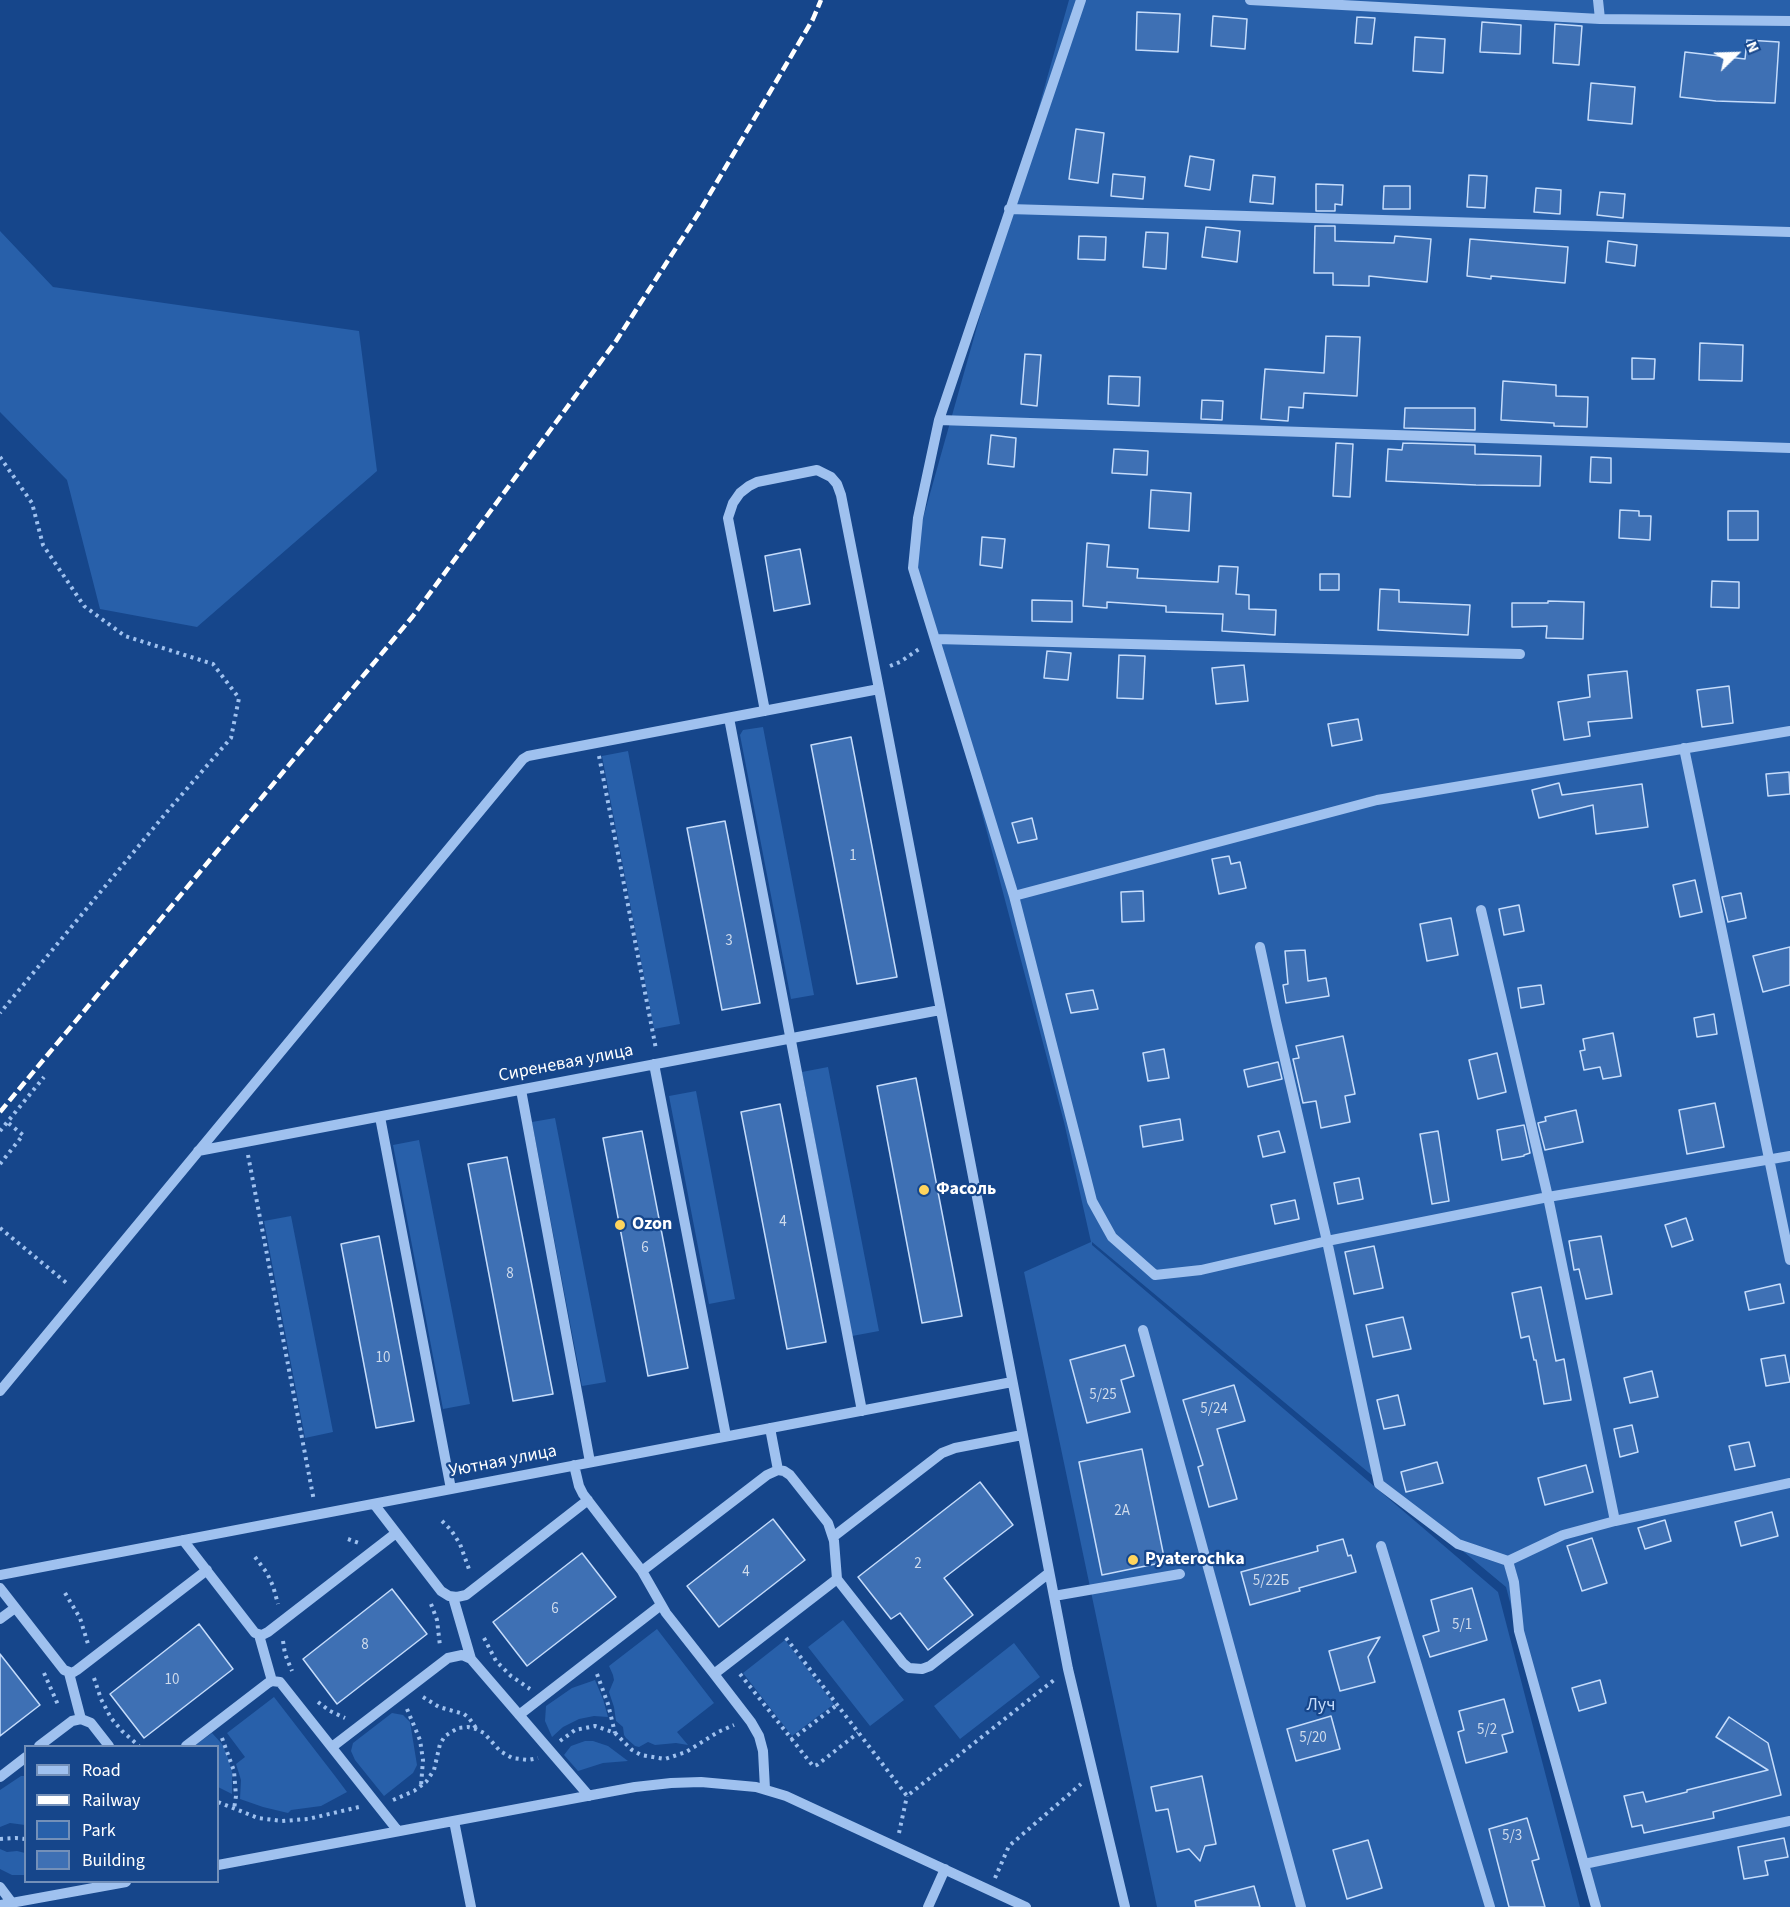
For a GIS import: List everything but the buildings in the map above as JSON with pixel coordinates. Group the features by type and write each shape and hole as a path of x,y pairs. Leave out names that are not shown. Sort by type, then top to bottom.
{"street":[{"path":"1081,0 939,420 918,518 913,568 1014,896 1092,1200 1112,1237 1155,1275 1201,1270 1327,1241 1548,1197 1790,1156"},
{"path":"1250,0 1600,19 1790,21"},
{"path":"1598,0 1600,19"},
{"path":"1010,209 1790,232"},
{"path":"939,420 1790,448"},
{"path":"765,711 728,518 733,503 740,493 757,482 817,470 831,477 837,484 841,495 1068,1669 1125,1907"},
{"path":"936,639 1520,654"},
{"path":"0,1391 523,759 528,756 879,690"},
{"path":"729,718 862,1410"},
{"path":"1014,896 1377,800 1790,731"},
{"path":"1684,748 1790,1260"},
{"path":"1481,910 1548,1197 1615,1521"},
{"path":"1260,947 1327,1241 1379,1484 1458,1544 1508,1561 1563,1535 1615,1521 1790,1484"},
{"name":"Сиреневая улица","path":"198,1151 940,1010"},
{"path":"656,1064 726,1436"},
{"path":"521,1090 590,1462"},
{"path":"380,1117 451,1489"},
{"path":"1143,1330 1301,1907"},
{"name":"Уютная улица","path":"0,1575 1012,1382"},
{"path":"770,1428 778,1470"},
{"path":"833,1537 942,1453 955,1448 1022,1435"},
{"path":"574,1466 579,1486 588,1500 642,1571 661,1605 751,1722 762,1743 765,1789"},
{"path":"642,1571 767,1475 778,1470 790,1475 828,1524 833,1537 837,1579 909,1668 922,1669 930,1666 1049,1573"},
{"path":"374,1504 441,1591 453,1597 462,1597 588,1500"},
{"path":"259,1635 265,1634 280,1623 396,1533"},
{"path":"183,1540 255,1633 259,1635 272,1681"},
{"path":"1381,1546 1490,1907"},
{"path":"1508,1561 1514,1582 1519,1631 1596,1907"},
{"path":"69,1672 77,1670 207,1570"},
{"path":"1054,1596 1180,1574"},
{"path":"714,1674 837,1579"},
{"path":"0,1588 61,1667 69,1672 81,1719"},
{"path":"453,1597 471,1659"},
{"path":"519,1715 661,1605"},
{"path":"0,1619 15,1608"},
{"path":"332,1747 448,1658 462,1654 471,1659 589,1796"},
{"path":"187,1745 272,1681 280,1682 398,1832"},
{"path":"40,1745 72,1721 81,1719 91,1723 109,1745"},
{"path":"0,1777 24,1759"},
{"path":"219,1865 589,1796 671,1782 701,1782 765,1789 793,1799 1026,1907"},
{"path":"454,1821 471,1907"},
{"path":"1584,1864 1790,1821"},
{"path":"928,1907 945,1869"},
{"path":"0,1905 115,1883"},
{"path":"0,1887 12,1902"}],"path":[{"path":"0,457 32,503 43,545 84,606 125,636 213,664 239,698 231,738 0,1013"},
{"path":"875,670 900,662 936,639"},
{"path":"597,743 656,1064"},
{"path":"0,1131 44,1077"},
{"path":"0,1164 23,1136 7,1122"},
{"path":"245,1142 317,1514"},
{"path":"0,1228 80,1294"},
{"path":"442,1521 451,1530 466,1557 472,1590"},
{"path":"348,1539 376,1549"},
{"path":"255,1557 273,1586 285,1654 293,1672"},
{"path":"426,1595 437,1620 440,1638 439,1665"},
{"path":"776,1626 907,1796"},
{"path":"482,1634 496,1661 511,1676 524,1686 545,1695"},
{"path":"591,1660 608,1704 615,1733"},
{"path":"730,1661 811,1765 815,1766 858,1733"},
{"path":"896,1846 907,1796 1068,1669"},
{"path":"43,1671 53,1689 64,1727"},
{"path":"413,1685 431,1704 464,1714 476,1729"},
{"path":"311,1696 330,1711 363,1723"},
{"path":"398,1696 413,1721 420,1740 423,1760 421,1787"},
{"path":"791,1740 837,1705"},
{"path":"219,1802 258,1818 298,1821 404,1796 421,1787 430,1778 440,1744 445,1736 458,1728 468,1727 484,1733 500,1751 520,1760 535,1760 566,1735 583,1727 595,1726 615,1733 632,1750 641,1755 665,1759 686,1752 726,1728 751,1722"},
{"path":"214,1725 227,1747 234,1771 236,1796 234,1809"},
{"path":"990,1890 1009,1846 1093,1773"},
{"path":"0,1839 24,1839"}],"green space":[{"name":"Луч","path":"1069,0 1790,0 1790,1907 1591,1907 1506,1587 1092,1242 1092,1245 1498,1592 1580,1907 1157,1907 1024,1272 1091,1242 1064,1122 913,554"},
{"path":"0,231 53,287 359,331 377,471 197,627 100,609 67,480 0,412"},
{"path":"763,727 814,995 791,999 740,735 743,730"},
{"path":"628,751 680,1024 654,1029 602,756"},
{"path":"828,1067 879,1331 852,1336 802,1072"},
{"path":"696,1091 735,1299 709,1304 669,1096"},
{"path":"555,1118 606,1382 582,1386 532,1122"},
{"path":"419,1140 470,1404 443,1409 393,1145"},
{"path":"291,1216 333,1432 305,1438 264,1221"},
{"path":"843,1620 904,1700 870,1726 808,1647"},
{"path":"657,1629 714,1703 677,1732 688,1745 676,1743 655,1745 648,1742 639,1747 635,1746 626,1738 623,1727 616,1721 609,1692 614,1680 609,1666"},
{"path":"785,1640 834,1704 792,1736 743,1673"},
{"path":"1014,1643 1040,1677 960,1739 934,1706"},
{"path":"595,1680 608,1717 594,1716 579,1719 563,1727 552,1737 545,1721 546,1706 572,1688"},
{"path":"274,1697 347,1792 321,1806 291,1810 288,1813 240,1799 241,1780 236,1764 245,1757 227,1733"},
{"path":"392,1713 403,1715 410,1722 417,1765 413,1773 384,1796 355,1760 351,1751 353,1743"},
{"path":"212,1733 222,1744 232,1772 232,1794 219,1788 219,1745 195,1745"},
{"path":"585,1741 608,1746 628,1761 603,1763 578,1771 564,1755 571,1746"},
{"path":"24,1776 24,1825 10,1823 0,1827 0,1790"},
{"path":"0,1849 7,1852 24,1853 24,1875 12,1875 0,1869"}],"railway":[{"path":"0,1112 413,616 616,341 698,214 813,19 821,0"}],"place":[{"name":"Фасоль","path":"924,1190"},
{"name":"Ozon","path":"620,1225"},
{"name":"Pyaterochka","path":"1133,1560"}]}
